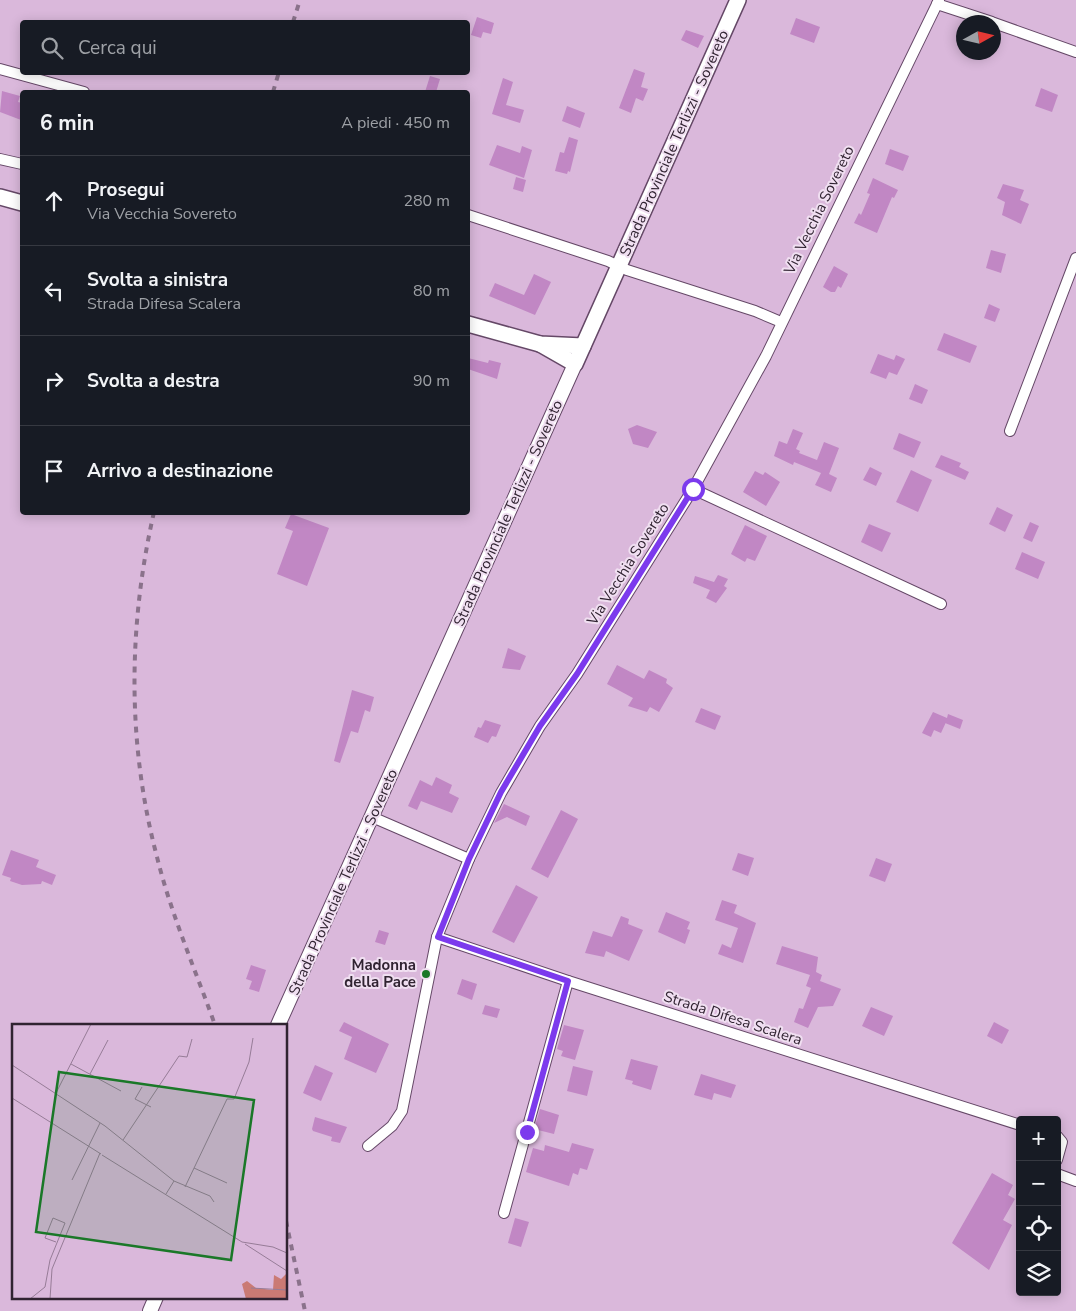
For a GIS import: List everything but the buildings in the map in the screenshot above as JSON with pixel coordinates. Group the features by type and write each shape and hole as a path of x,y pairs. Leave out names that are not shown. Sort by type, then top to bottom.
{"main road":[{"name":"Strada Provinciale Terlizzi - Sovereto","path":"574,364 738,0"},
{"path":"0,197 20,202"},
{"path":"470,325 540,344 583,346"},
{"path":"540,344 574,364"}],"street":[{"path":"938,2 971,15"},
{"name":"Via Vecchia Sovereto","path":"368,1146 392,1126 402,1111 438,937 469,859 501,792 540,726 577,674 693,489 766,356 938,2"},
{"path":"1001,26 1076,52"},
{"path":"0,69 20,74"},
{"path":"22,75 77,90"},
{"path":"0,159 20,164"},
{"path":"470,216 781,322"},
{"path":"1010,431 1076,258"},
{"name":"Strada Provinciale Terlizzi - Sovereto","path":"278,1024 574,364"},
{"path":"693,489 941,604"},
{"path":"372,817 469,859"},
{"name":"Strada Difesa Scalera","path":"438,937 568,981 1016,1123"},
{"path":"504,1213 568,981"},
{"path":"1061,1175 1076,1181"},
{"path":"150,1311 156,1298"}],"railway":[{"path":"294,20 300,0"},
{"path":"274,90 278,75"},
{"path":"153,515 139,598 136,641 134,685 140,771 147,814 163,878 176,920 215,1024"},
{"path":"288,1230 305,1311"}],"place":[{"name":"Madonna della Pace","path":"426,974"}],"route":[{"path":"527,1132 568,981 438,937 469,859 501,792 540,726 577,674 693,489"}]}
